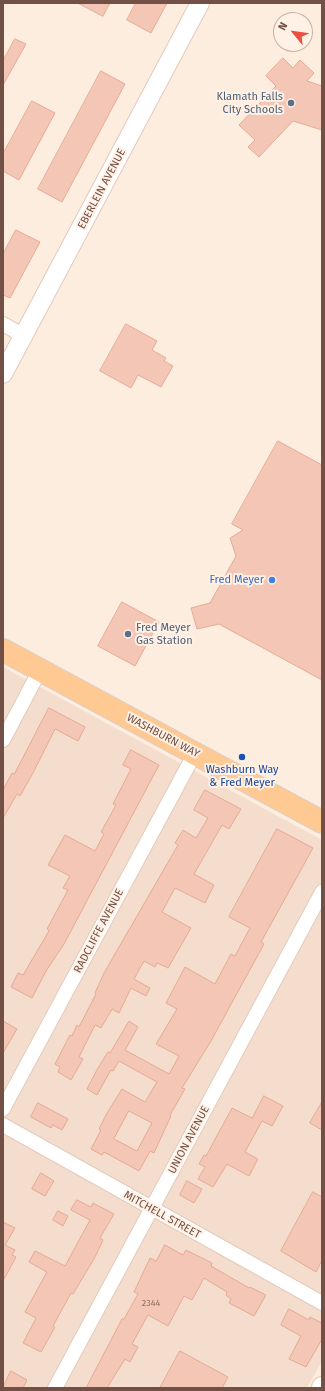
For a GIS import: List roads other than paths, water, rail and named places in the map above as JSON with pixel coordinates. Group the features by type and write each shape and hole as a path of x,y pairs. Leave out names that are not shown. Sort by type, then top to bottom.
{"main road":[{"name":"WASHBURN WAY","path":"3,650 322,822"}],"street":[{"name":"EBERLEIN AVENUE","path":"3,374 200,3"},
{"path":"3,324 24,336"},
{"path":"3,740 40,670"},
{"name":"RADCLIFFE AVENUE","path":"3,1109 195,753"},
{"name":"UNION AVENUE","path":"55,1388 322,892"},
{"name":"MITCHELL STREET","path":"3,1125 152,1210 322,1303"}],"place":[{"name":"Klamath Falls City Schools","path":"291,103"},
{"name":"Fred Meyer","path":"272,580"},
{"name":"Fred Meyer Gas Station","path":"128,634"},
{"name":"Washburn Way & Fred Meyer","path":"242,757"}]}
